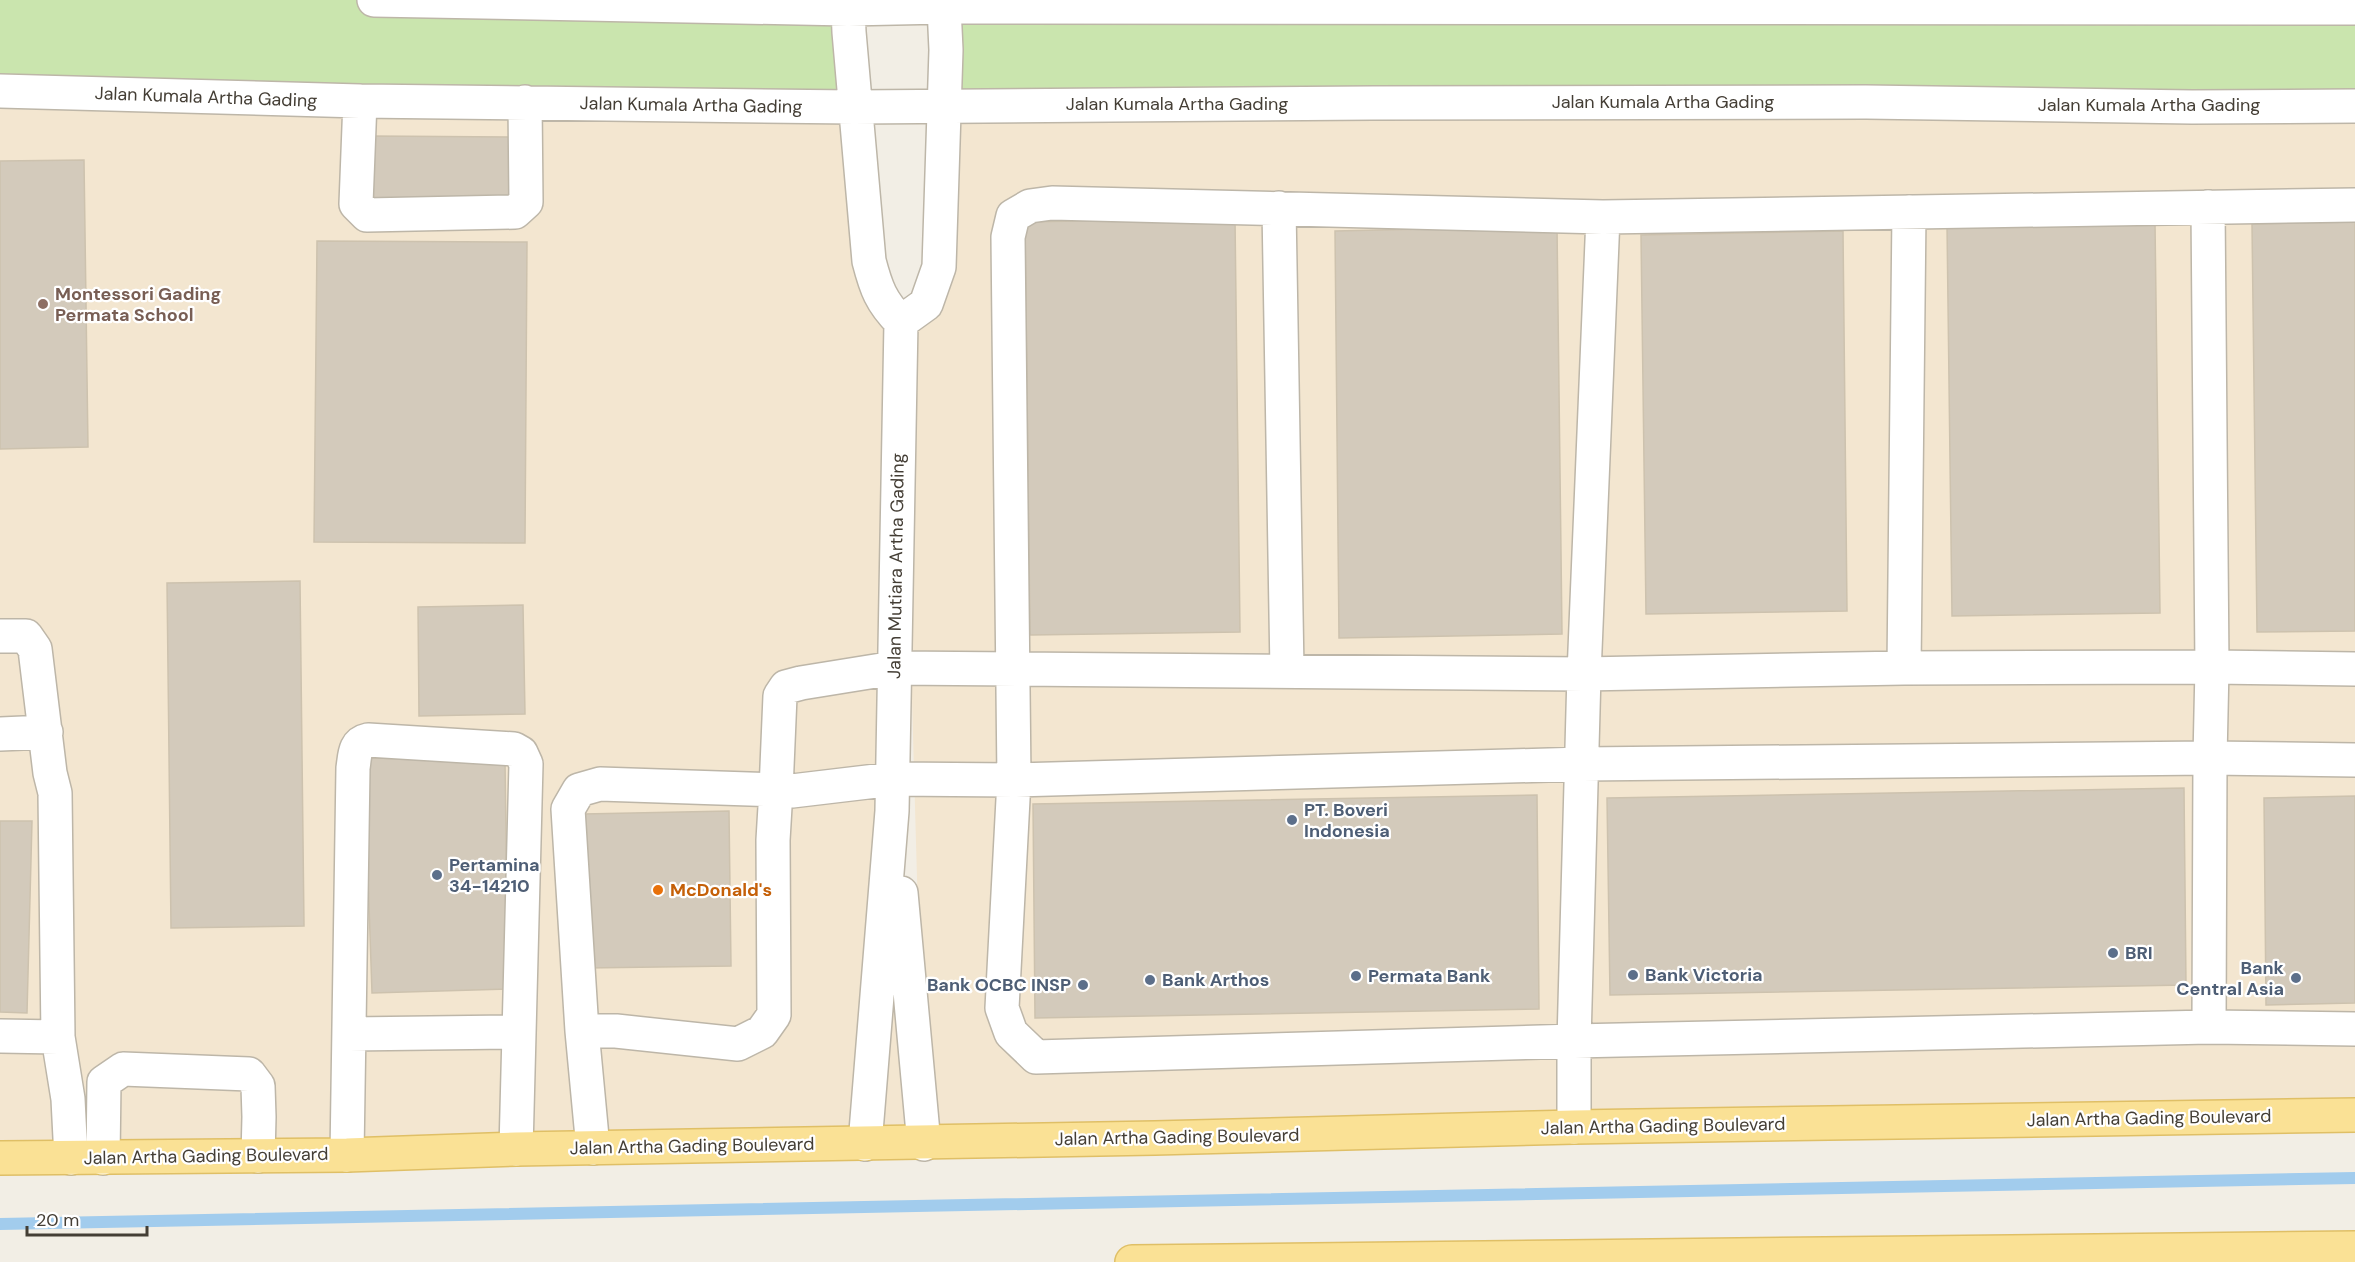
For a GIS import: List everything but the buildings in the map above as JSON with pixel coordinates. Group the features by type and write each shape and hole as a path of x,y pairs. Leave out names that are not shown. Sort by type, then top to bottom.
{"main road":[{"name":"Jalan Artha Gading Boulevard","path":"0,1158 347,1155 516,1149 924,1144 1017,1139 1155,1138 1574,1127 2355,1115"},
{"path":"1132,1262 2243,1256 2355,1248"}],"street":[{"path":"374,0 850,5 2355,8"},
{"path":"850,5 854,107 869,261 877,291 887,308 901,322 926,304 939,267 946,50 943,4"},
{"name":"Jalan Kumala Artha Gading","path":"0,91 360,101 854,107 1866,102 2192,107 2355,106"},
{"path":"360,101 356,204 367,215 515,212 526,202 525,102"},
{"path":"2355,205 1603,217 1052,203 1030,206 1013,216 1008,237 1014,780 1002,1008 1011,1033 1036,1057 1574,1041 2209,1027 2355,1029"},
{"path":"2208,207 2212,667 2209,1027"},
{"path":"1279,208 1287,671"},
{"path":"1904,668 1909,212"},
{"path":"1574,1127 1574,1041 1584,674 1603,217"},
{"name":"Jalan Mutiara Artha Gading","path":"865,1144 892,811 901,322"},
{"path":"0,636 26,636 35,649 50,772 55,793 58,1037 68,1099 71,1158"},
{"path":"582,1032 616,1031 738,1044 762,1032 774,1015 773,840 780,696 786,687 894,668 1584,674 1904,668 2355,669"},
{"path":"0,734 46,732"},
{"path":"347,1155 353,768 357,746 360,742 368,740 514,749 521,753 526,764 516,1149"},
{"path":"593,1148 582,1032 568,809 579,790 600,784 792,791 893,778 1014,780 1582,764 2210,758 2355,760"},
{"name":"Jalan Mutiara Artha Gading","path":"892,811 924,1144"},
{"path":"349,1034 519,1032"},
{"path":"0,1036 58,1037"},
{"path":"103,1158 104,1082 123,1069 249,1074 258,1086 260,1117 258,1156"}],"shaded area":[{"path":"0,100 854,107 869,261 901,322 926,304 943,105 2355,108 2355,1115 0,1159","holes":["902,342 924,1128 893,778"]}],"green space":[{"path":"0,0 374,0 848,9 854,107 0,100"},
{"path":"941,0 2355,7 2355,105 943,105"}],"waterway":[{"path":"0,1224 2355,1178"}],"place":[{"name":"Montessori Gading Permata School","path":"43,304"},
{"name":"PT. Boveri Indonesia","path":"1292,820"},
{"name":"Pertamina 34-14210","path":"437,875"},
{"name":"McDonald's","path":"658,890"},
{"name":"BRI","path":"2113,953"},
{"name":"Bank Victoria","path":"1633,975"},
{"name":"Permata Bank","path":"1356,976"},
{"name":"Bank Central Asia","path":"2296,978"},
{"name":"Bank Arthos","path":"1150,980"},
{"name":"Bank OCBC INSP","path":"1083,985"}]}
